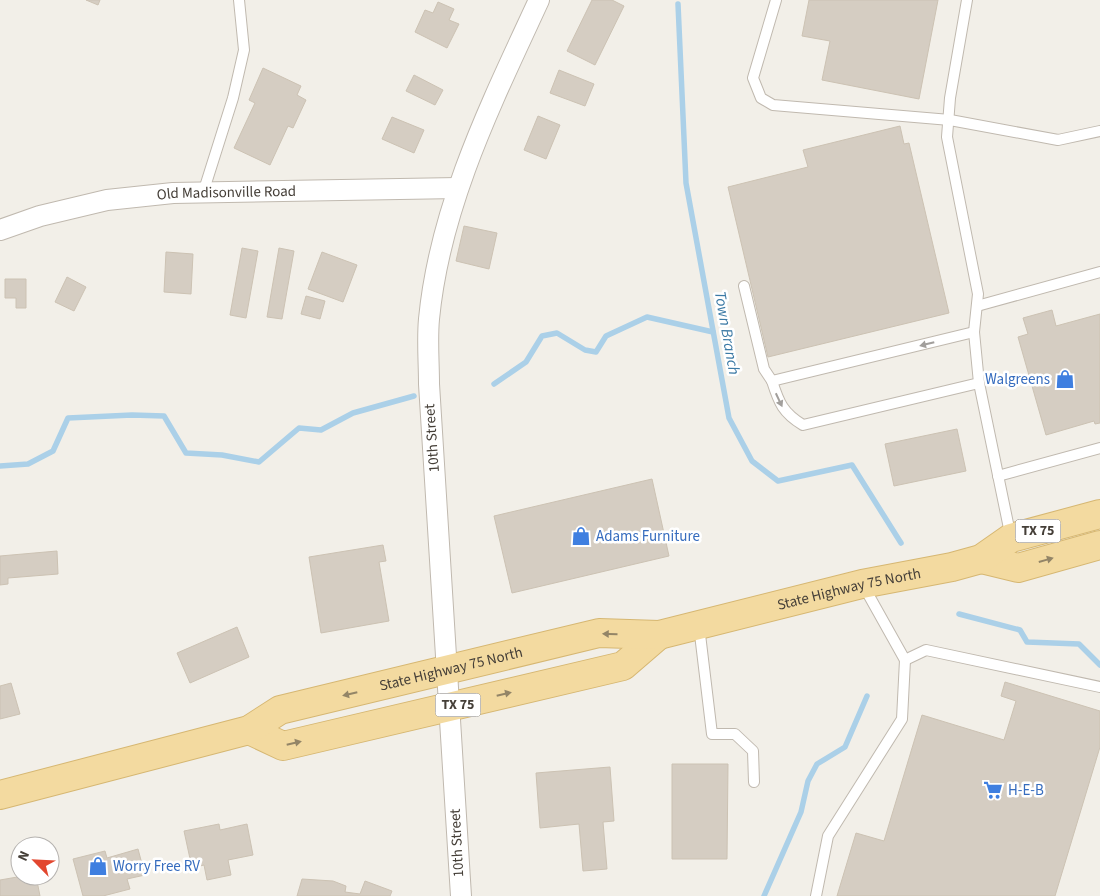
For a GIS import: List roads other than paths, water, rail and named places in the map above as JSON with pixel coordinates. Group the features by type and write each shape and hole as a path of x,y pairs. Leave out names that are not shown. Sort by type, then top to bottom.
{"main road":[{"name":"State Highway 75 North","path":"981,560 1011,538 1100,514"},
{"name":"State Highway 75 North","path":"0,795 249,730 280,710 447,672 598,633 659,635 862,584 981,560 1018,568 1100,545"},
{"name":"State Highway 75 North","path":"249,730 283,746 623,666 659,635"}],"street":[{"name":"10th Street","path":"461,896 429,384 429,319 440,256 458,188 479,131 538,0"},
{"name":"Old Madisonville Road","path":"0,230 40,216 108,200 173,193 458,188"}],"lane":[{"path":"203,193 233,98 244,50 239,0"},
{"path":"776,0 753,78 761,98 773,105 950,120 1058,140 1100,131"},
{"path":"967,0 950,98 950,120 947,137 978,294 974,332 979,383 1018,568"},
{"path":"977,306 1100,272"},
{"path":"744,286 764,369 772,381 779,403 789,417 803,425 979,383"},
{"path":"772,381 974,332"},
{"path":"998,476 1100,448"},
{"path":"816,896 828,836 902,719 905,660 862,584"},
{"path":"698,625 712,734 735,734 753,751 754,782"},
{"path":"905,660 926,650 1100,687"}],"waterway":[{"name":"Town Branch","path":"678,4 686,183 729,418 752,461 778,481 852,465 901,543"},
{"path":"494,384 526,362 542,336 557,333 585,350 596,352 606,336 647,317 713,332"},
{"path":"0,466 28,464 53,451 68,418 132,415 164,416 186,453 222,455 259,462 299,428 321,430 353,413 414,396"},
{"name":"Town Branch","path":"959,614 1020,630 1027,642 1079,644 1100,665"},
{"path":"764,896 801,812 808,781 817,764 845,747 867,696"}],"place":[{"name":"Walgreens","path":"1065,379"},
{"name":"Adams Furniture","path":"581,536"},
{"name":"H-E-B","path":"993,790"},
{"name":"Worry Free RV","path":"98,866"}]}
